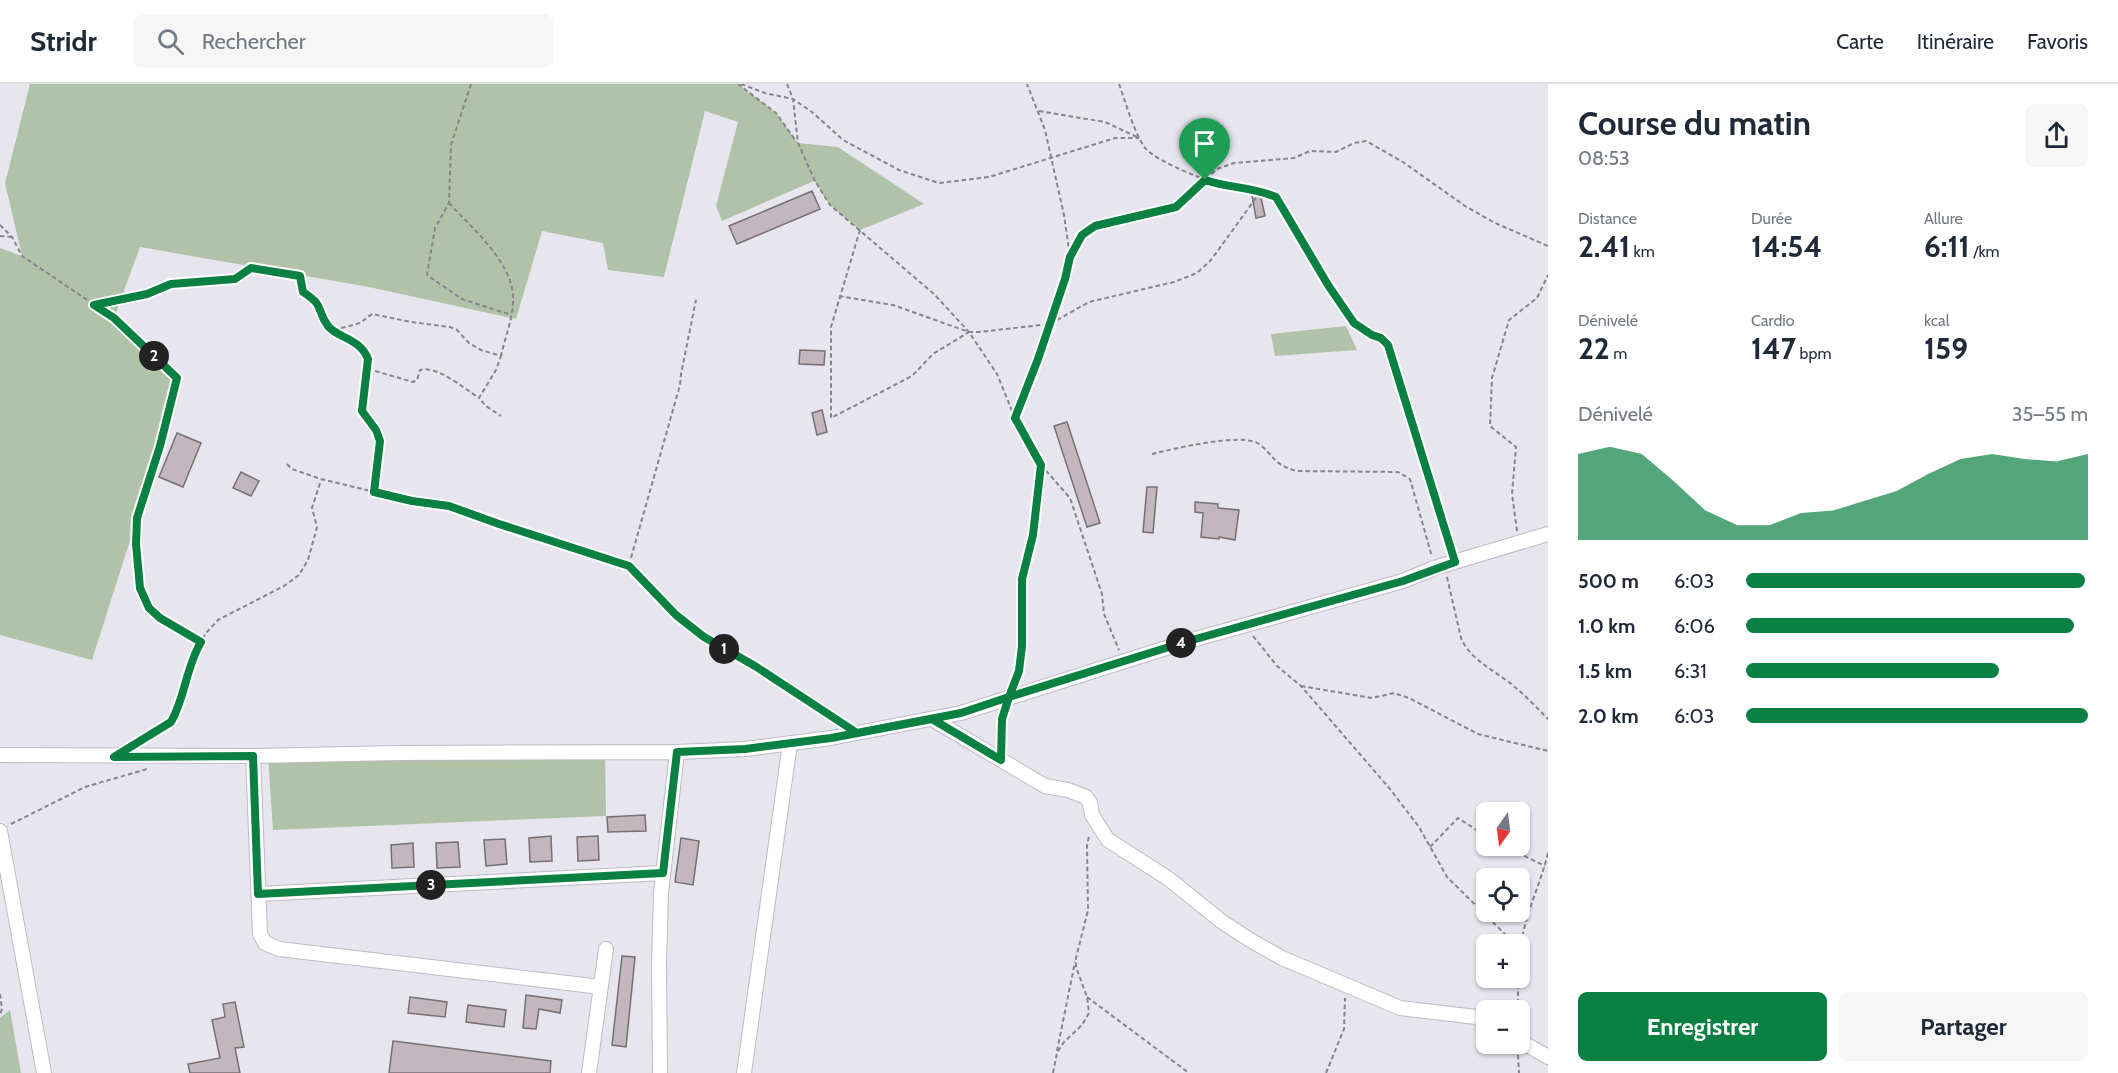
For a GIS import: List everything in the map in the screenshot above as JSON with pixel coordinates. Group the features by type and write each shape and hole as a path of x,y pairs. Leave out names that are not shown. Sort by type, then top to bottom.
{"street":[{"path":"0,755 253,756 677,752 745,749 790,743 961,713 1124,661 1403,581 1444,565 1548,534"},
{"path":"932,719 1045,786 1068,790 1086,797 1090,803 1092,815 1108,840 1169,879 1221,921 1282,958 1400,1008 1476,1017"},
{"path":"746,1070 790,743"},
{"path":"660,1073 659,964 663,873 677,752"},
{"path":"253,756 260,934 265,943 279,949 601,987"},
{"path":"5,828 44,1073"},
{"path":"258,894 663,873"},
{"path":"589,1073 606,949"},
{"path":"1530,1051 1548,1057"}],"path":[{"path":"471,84 451,145 449,203 435,228 427,275 462,299 511,315"},
{"path":"739,84 793,99 812,112 843,140 899,170 939,183 989,177 1115,138 1139,138"},
{"path":"739,84 776,113 798,143 812,176 830,205 934,294 969,332 997,374 1015,418 1041,465 1070,498 1102,594 1104,614 1124,661"},
{"path":"787,84 793,99 798,143"},
{"path":"1027,84 1045,130 1064,215 1070,257"},
{"path":"1119,84 1139,138 1147,149 1205,180 1223,186 1261,190 1276,197 1328,285 1354,323 1381,338 1388,345 1461,638 1473,656 1516,688 1548,719"},
{"path":"1037,111 1105,122 1139,138"},
{"path":"1015,418 1050,324 1070,257 1082,235 1095,226 1176,207 1217,169 1234,163 1294,158 1310,151 1336,152 1354,143 1366,141 1403,162 1465,206 1495,223 1548,246"},
{"path":"839,296 893,306 969,332 1050,324 1089,302 1174,282 1197,273 1211,260 1261,190"},
{"path":"449,203 485,241 509,275 513,296 501,356 496,370 479,398"},
{"path":"0,225 12,237 22,256 114,318 177,378 160,446 137,518 136,544 140,588 149,608 160,618 201,642"},
{"path":"860,230 831,327 831,418 912,376 933,354 969,332"},
{"path":"0,236 12,237"},
{"path":"94,305 147,294 171,284 235,279 251,268 300,276 303,292 318,302 329,327 365,351 368,359 362,411 376,430 380,441 374,492"},
{"path":"1519,542 1512,494 1516,447 1490,426 1492,378 1509,320 1537,298 1548,275"},
{"path":"629,566 680,385 696,300"},
{"path":"334,330 360,323 372,314 450,327 481,350 501,356"},
{"path":"367,368 413,382 417,380 420,370 437,372 479,398 501,416"},
{"path":"1152,454 1241,438 1257,443 1280,466 1296,471 1398,472 1410,479 1432,556 1444,565"},
{"path":"287,464 292,469 321,479 412,501 449,506 629,566 676,615 704,637 755,666 857,733"},
{"path":"1001,760 1002,719 1019,671 1022,646 1022,579 1033,535 1041,465"},
{"path":"133,745 171,722 176,714 192,657 219,620 284,586 299,575 308,560 317,527 312,508 321,479"},
{"path":"1238,627 1256,638 1277,666 1301,686 1390,789 1419,827 1447,877 1505,934"},
{"path":"1301,686 1372,698 1394,693 1479,734 1548,751"},
{"path":"5,828 85,787 148,769"},
{"path":"1053,1073 1088,910 1087,845 1092,815"},
{"path":"1430,847 1458,818 1476,830"},
{"path":"1522,934 1548,853"},
{"path":"1524,856 1545,866"},
{"path":"1057,1053 1064,1042 1082,1025 1089,1013 1083,981 1076,967 1076,958"},
{"path":"1326,1073 1344,1029 1346,986"},
{"path":"0,994 2,1009 0,1015"},
{"path":"1087,997 1189,1073"},
{"path":"1519,1054 1519,1073"}],"green space":[{"path":"30,84 738,84 776,113 798,143 838,147 924,204 860,230 830,205 814,181 722,221 716,206 738,122 705,111 664,277 608,270 603,243 542,231 516,319 369,287 140,247 114,318 177,378 160,446 92,660 0,635 0,248 22,256 5,183"},
{"path":"1346,326 1357,350 1275,356 1271,334"},
{"path":"605,753 606,816 273,830 268,756"},
{"path":"10,1010 21,1073 0,1073 0,1018"}],"building":[{"path":"1259,188 1265,216 1256,218 1251,190"},
{"path":"812,191 820,209 737,244 729,226"},
{"path":"800,350 825,351 824,365 799,364"},
{"path":"822,410 827,432 817,435 812,413"},
{"path":"1067,422 1100,523 1087,527 1054,426"},
{"path":"177,433 201,443 183,487 159,477"},
{"path":"241,472 259,481 251,496 233,488"},
{"path":"1147,487 1157,487 1153,533 1143,532"},
{"path":"1195,502 1218,504 1218,508 1239,510 1235,540 1201,537 1203,513 1195,512"},
{"path":"645,815 646,831 608,832 607,817"},
{"path":"551,836 552,861 530,862 529,838"},
{"path":"598,836 599,860 578,861 577,837"},
{"path":"681,838 699,841 693,885 675,882"},
{"path":"505,839 507,864 486,866 484,840"},
{"path":"458,842 460,867 437,868 436,843"},
{"path":"413,843 414,867 392,868 391,845"},
{"path":"622,956 635,957 626,1047 612,1045"},
{"path":"526,995 562,1000 560,1013 539,1009 536,1029 523,1028"},
{"path":"410,997 447,1002 445,1017 408,1013"},
{"path":"235,1002 244,1047 235,1048 240,1073 190,1073 188,1064 220,1058 212,1020 225,1017 223,1004"},
{"path":"468,1005 506,1010 504,1027 466,1022"},
{"path":"393,1041 551,1061 550,1073 389,1073"}],"route":[{"path":"1205,180 1176,207 1095,226 1082,235 1070,257 1065,279 1038,359 1015,418 1041,465 1033,535 1022,579 1022,646 1019,671 1009,697 961,713 857,733 755,666 704,637 676,615 629,566 449,506 412,501 374,492 380,441 376,430 362,411 368,359 365,351 329,327 318,302 303,292 300,276 251,268 235,279 171,284 147,294 94,305 114,318 177,378 160,446 137,518 136,544 140,588 149,608 160,618 201,642 192,657 176,714 171,722 114,757 253,756 258,894 663,873 677,752 745,749 831,738 932,719 1001,760 1002,719 1009,697 1185,642 1403,581 1455,562 1388,345 1381,338 1354,323 1328,285 1276,197 1261,190 1223,186 1205,180"}]}
